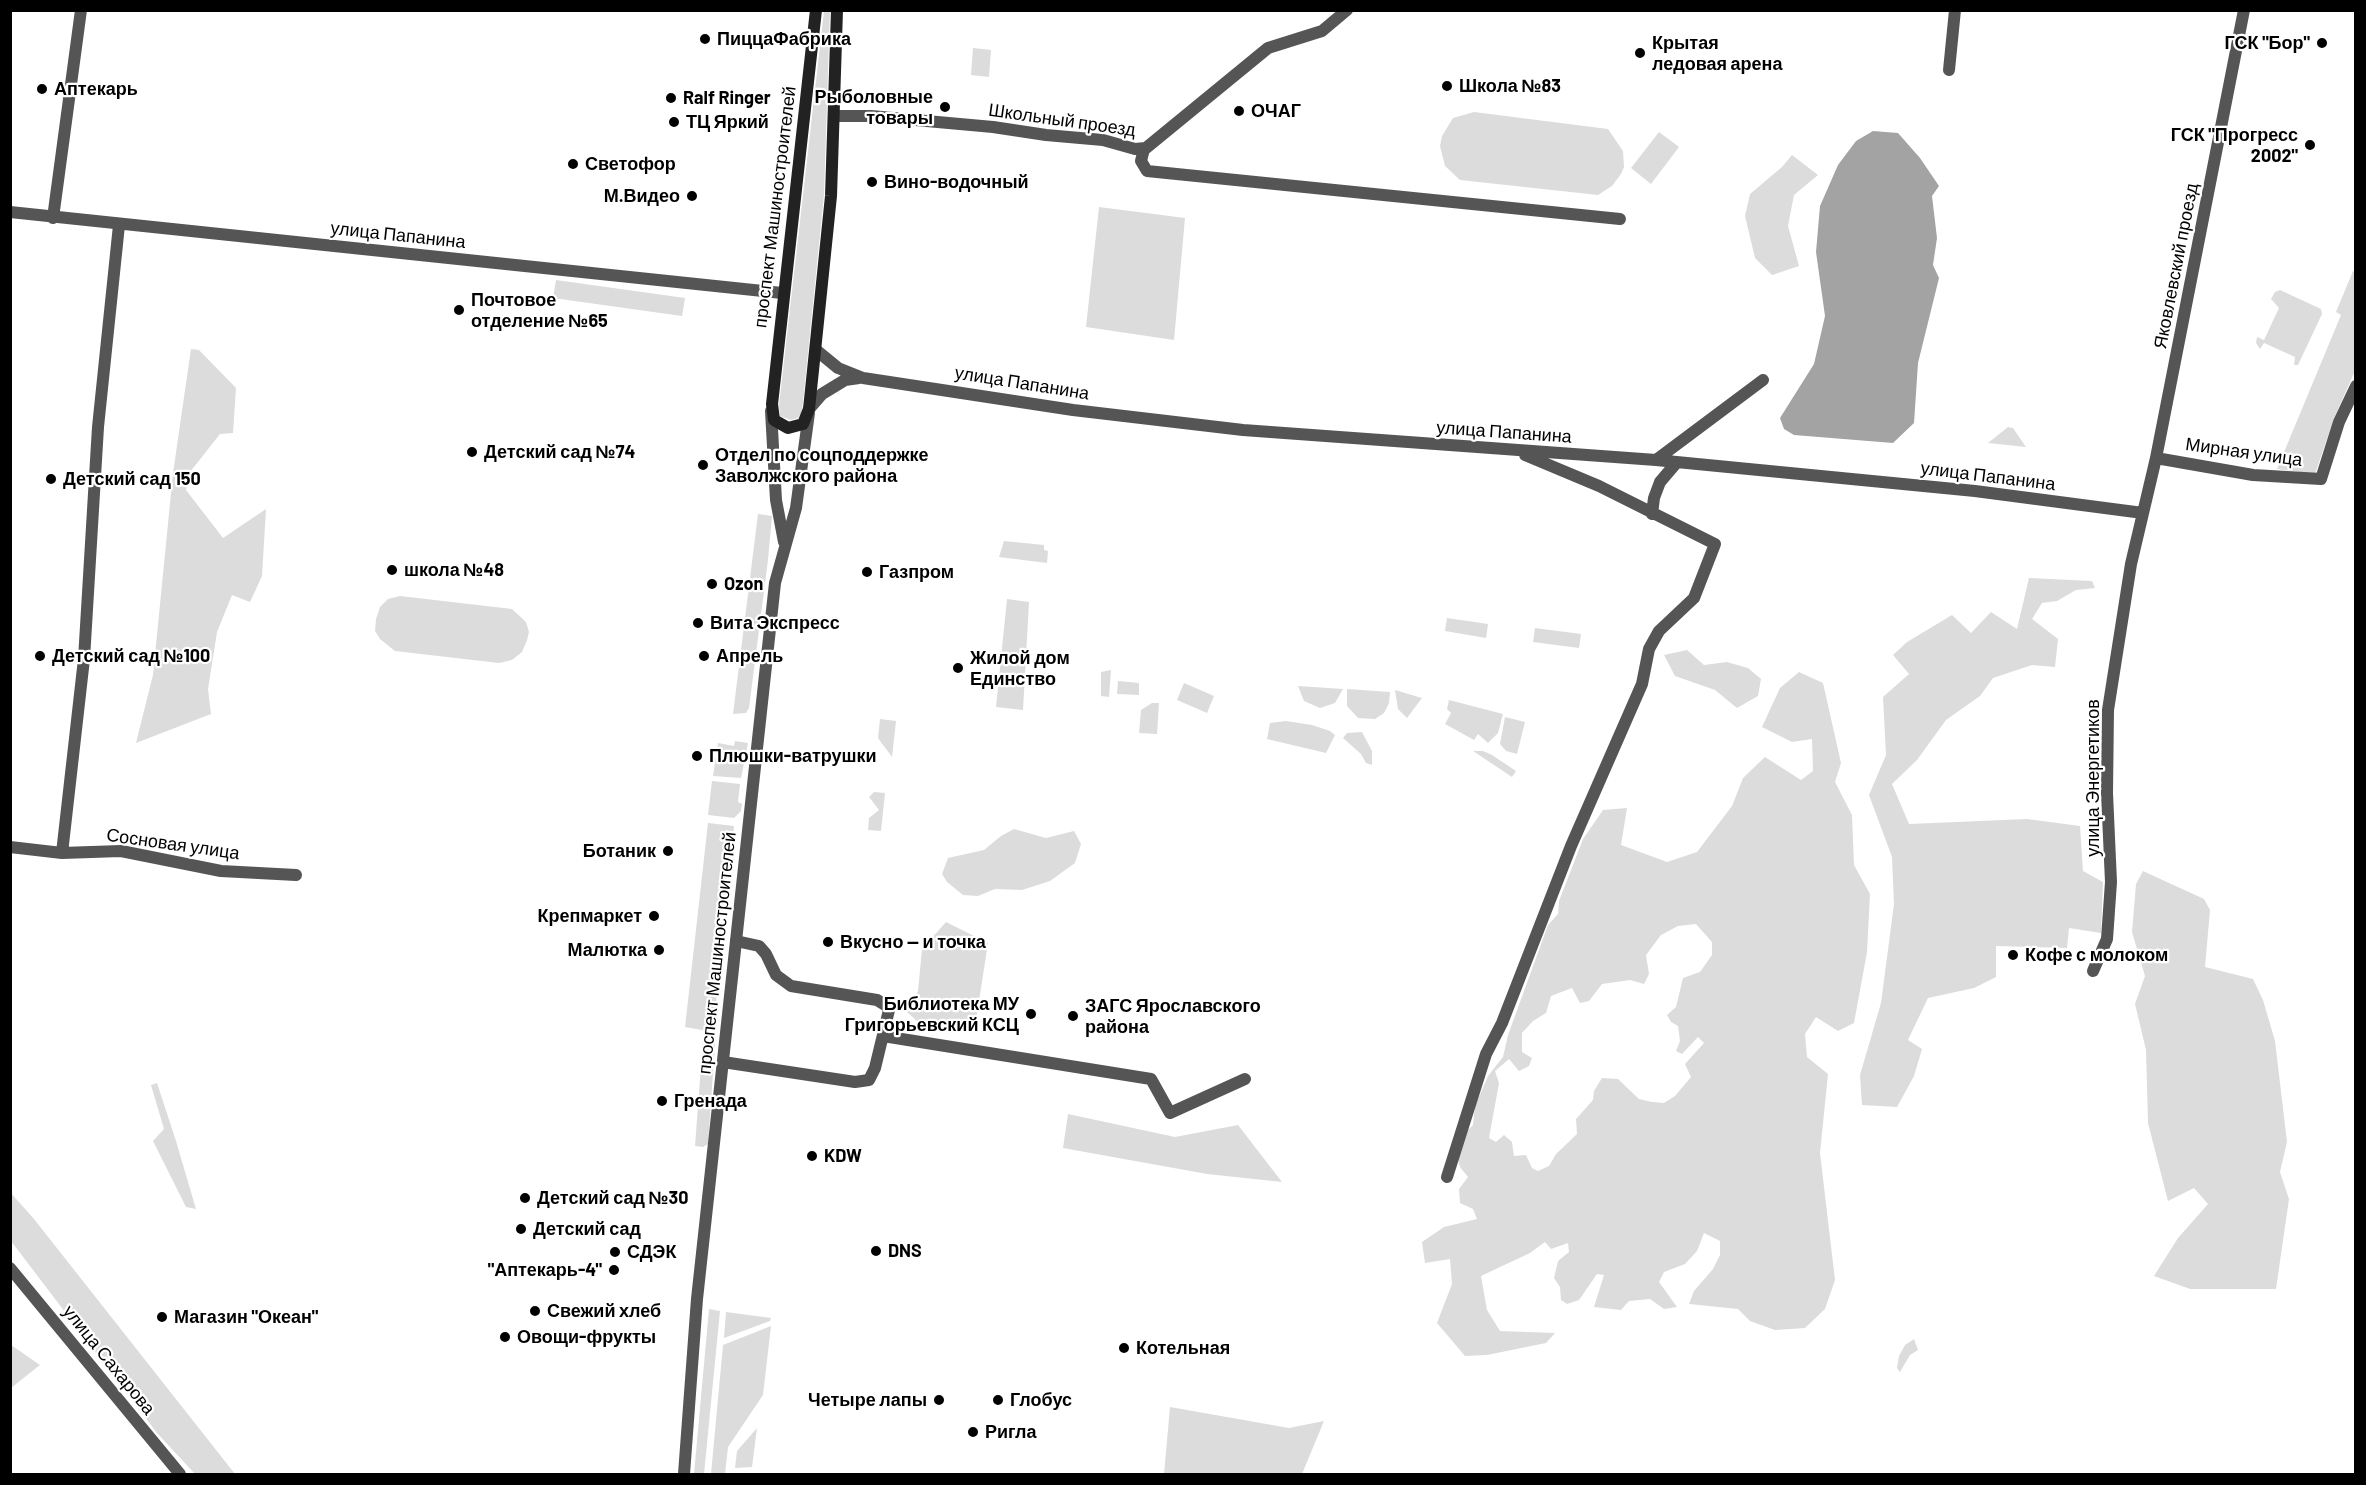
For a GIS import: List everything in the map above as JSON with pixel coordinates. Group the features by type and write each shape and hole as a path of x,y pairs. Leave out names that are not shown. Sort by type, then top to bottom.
{"main road":[{"name":"проспект Машиностроителей","path":"771,409 782,293 816,10"},
{"name":"проспект Машиностроителей","path":"809,409 831,196 837,10"},
{"path":"813,40 835,45"},
{"path":"771,409 777,423 788,428 802,424 809,409"}],"street":[{"path":"53,218 81,10"},
{"name":"Школьный проезд","path":"835,116 871,116 993,127 1103,140 1144,149 1158,141 1268,48 1322,31 1347,10"},
{"path":"1949,70 1955,10"},
{"name":"Яковлевский проезд","path":"2156,458 2244,10"},
{"path":"1144,149 1141,161 1147,171 1620,219"},
{"name":"улица Папанина","path":"10,212 782,293"},
{"path":"62,853 84,659 98,428 120,225"},
{"name":"улица Папанина","path":"816,350 838,368 863,378"},
{"name":"улица Папанина","path":"809,409 822,394 849,379 863,378 1073,410 1243,430 1656,460 1975,491 2143,513"},
{"path":"1656,460 1763,380"},
{"name":"Мирная улица","path":"2156,458 2259,476 2321,479 2339,422 2355,386"},
{"name":"проспект Машиностроителей","path":"771,409 776,500 784,543"},
{"name":"проспект Машиностроителей","path":"684,1474 697,1299 775,584 799,492 809,409"},
{"path":"1447,1178 1486,1054 1502,1023 1570,846 1642,684 1649,649 1659,631 1694,598 1715,544 1599,486 1515,451"},
{"path":"2143,513 2156,458"},
{"path":"1652,514 1654,498 1660,482 1677,462"},
{"name":"улица Энергетиков","path":"2093,971 2107,939 2111,882 2107,793 2108,710 2131,564 2143,513"},
{"name":"Сосновая улица","path":"10,847 62,853 121,851 221,871 296,875"},
{"path":"723,1062 855,1083 869,1080 875,1068 889,1010 883,1002 791,986 776,975 766,954 759,946 736,941"},
{"path":"883,1036 1151,1079 1170,1113 1245,1079"},
{"name":"улица Сахарова","path":"10,1268 180,1474"}],"shaded area":[{"path":"824,11 830,11 824,195 802,412 798,418 791,420 780,416 779,405"},
{"path":"973,48 991,50 989,77 971,75"},
{"path":"1474,112 1608,129 1623,151 1624,167 1612,186 1598,195 1460,180 1445,166 1440,146 1442,136 1453,118"},
{"path":"1873,131 1898,133 1920,158 1939,186 1932,196 1937,238 1933,265 1939,278 1918,363 1914,423 1893,443 1794,435 1784,429 1780,418 1814,364 1825,316 1816,252 1820,206 1838,165 1856,141"},
{"path":"1659,132 1679,147 1651,184 1631,168"},
{"path":"1792,155 1818,175 1794,195 1788,226 1799,266 1772,275 1755,258 1745,216 1750,194 1782,167"},
{"path":"1099,207 1185,218 1174,340 1086,327"},
{"path":"2353,271 2356,273 2355,371 2334,418 2315,474 2277,469 2341,315 2336,312"},
{"path":"556,280 685,298 682,316 553,298"},
{"path":"2280,290 2321,309 2322,314 2298,365 2294,365 2295,357 2264,343 2260,349 2256,343 2257,337 2264,340 2279,308 2271,299 2275,292"},
{"path":"191,349 199,350 236,388 233,433 220,434 190,472 186,490 223,538 266,509 262,576 250,602 232,595 217,632 208,689 211,714 136,743 153,675 173,473"},
{"path":"2008,427 2013,428 2026,447 1988,443"},
{"path":"758,514 772,516 768,560 749,708 746,713 733,714"},
{"path":"1004,541 1044,545 1044,550 1048,551 1047,563 999,557"},
{"path":"2029,578 2092,581 2095,588 2076,590 2057,601 2042,603 2032,619 2058,639 2055,667 2032,665 1993,678 1980,696 1946,720 1917,760 1892,784 1909,824 2027,819 2080,826 2083,871 2103,882 2101,933 2069,928 2067,948 1996,946 1996,977 1974,988 1928,998 1908,1040 1922,1049 1914,1076 1897,1107 1862,1105 1860,1075 1881,1003 1894,904 1892,857 1869,795 1886,755 1883,697 1909,674 1893,655 1907,642 1952,615 1971,633 1991,612 2017,629"},
{"path":"400,596 512,609 526,622 529,632 527,640 522,652 512,660 499,663 395,651 380,639 375,631 376,619 380,607 388,599"},
{"path":"1007,599 1029,602 1023,710 996,707"},
{"path":"1447,618 1488,624 1486,638 1445,631"},
{"path":"1535,628 1581,634 1579,648 1533,642"},
{"path":"1687,650 1704,665 1727,662 1748,668 1761,679 1758,696 1737,708 1715,690 1675,676 1664,655"},
{"path":"1111,670 1109,697 1101,696 1101,672"},
{"path":"1799,672 1823,683 1841,763 1835,782 1852,815 1854,865 1870,894 1867,952 1854,1023 1838,1031 1816,1017 1805,1034 1807,1057 1828,1074 1820,1153 1835,1280 1825,1309 1805,1328 1775,1330 1750,1321 1738,1309 1689,1304 1694,1291 1713,1269 1720,1255 1720,1241 1704,1233 1697,1251 1685,1264 1664,1272 1659,1282 1677,1307 1664,1309 1650,1299 1629,1301 1621,1310 1594,1307 1604,1275 1597,1274 1579,1300 1567,1304 1561,1300 1560,1287 1554,1278 1558,1261 1569,1252 1568,1243 1551,1249 1545,1242 1530,1253 1481,1276 1487,1310 1500,1331 1555,1333 1546,1343 1487,1355 1465,1356 1437,1323 1452,1284 1450,1259 1425,1263 1422,1242 1444,1227 1477,1219 1473,1209 1460,1203 1459,1189 1468,1177 1460,1167 1456,1152 1462,1136 1473,1125 1475,1106 1488,1076 1503,1057 1508,1035 1548,925 1558,914 1559,901 1583,839 1603,810 1627,808 1621,845 1667,862 1697,852 1732,806 1743,778 1765,757 1801,780 1813,771 1812,739 1792,742 1762,727 1780,688","holes":["1696,924 1712,942 1712,955 1700,972 1683,978 1676,1007 1667,1015 1671,1022 1678,1026 1680,1041 1676,1051 1682,1054 1698,1037 1704,1043 1685,1064 1691,1077 1675,1096 1664,1103 1639,1099 1618,1079 1602,1078 1594,1091 1593,1100 1576,1119 1577,1134 1556,1154 1549,1166 1538,1171 1532,1168 1526,1155 1514,1156 1512,1142 1504,1135 1496,1142 1489,1138 1499,1083 1495,1071 1509,1059 1519,1071 1529,1066 1532,1058 1522,1052 1522,1033 1533,1021 1546,1013 1551,996 1572,988 1580,1003 1589,1001 1602,984 1630,980 1644,984 1649,974 1646,955 1661,935 1678,926"]},
{"path":"1118,681 1139,683 1139,695 1117,694"},
{"path":"1184,683 1214,696 1207,713 1177,700"},
{"path":"1298,686 1343,689 1335,703 1320,708 1304,701"},
{"path":"1347,689 1390,692 1389,703 1384,713 1375,719 1358,718 1347,706"},
{"path":"1395,690 1422,698 1407,718 1398,709"},
{"path":"1449,700 1503,714 1498,733 1488,743 1478,734 1474,740 1445,724 1451,713 1447,709"},
{"path":"1152,703 1159,703 1157,734 1139,733 1141,710"},
{"path":"1505,717 1525,722 1517,754 1506,751 1500,744"},
{"path":"880,719 896,721 892,757 878,738"},
{"path":"1286,721 1312,725 1335,735 1326,753 1267,739 1270,723"},
{"path":"1362,732 1372,751 1372,765 1366,763 1361,754 1343,738 1347,733"},
{"path":"735,741 748,743 741,778 713,776 718,743 734,746"},
{"path":"1473,751 1483,751 1492,755 1516,771 1512,777"},
{"path":"712,781 740,784 738,802 742,804 741,811 734,818 708,815"},
{"path":"874,792 885,793 881,831 868,830 869,818 879,810 869,797"},
{"path":"708,823 734,826 714,1023 708,1031 685,1027"},
{"path":"1014,829 1046,838 1074,831 1081,844 1075,863 1050,881 1022,890 995,889 978,896 963,895 947,882 942,874 948,858 984,850"},
{"path":"2143,871 2204,899 2210,910 2205,967 2253,979 2263,1000 2275,1041 2287,1142 2280,1172 2289,1199 2276,1289 2190,1289 2154,1276 2178,1238 2208,1204 2194,1188 2168,1201 2148,1123 2146,1050 2135,1004 2145,976 2132,932 2136,884"},
{"path":"946,922 988,943 974,1033 917,1021 907,1012 918,991 922,949"},
{"path":"703,1039 713,1041 715,1045 708,1144 703,1147 695,1146"},
{"path":"157,1083 196,1209 186,1207 153,1141 164,1129 151,1085"},
{"path":"1068,1114 1175,1137 1238,1125 1282,1182 1207,1174 1063,1148"},
{"path":"10,1192 34,1219 235,1474 195,1474 157,1433 11,1241"},
{"path":"709,1309 720,1311 704,1474 694,1474"},
{"path":"726,1312 771,1318 770,1321 724,1338"},
{"path":"771,1326 763,1395 728,1447 725,1474 711,1474 723,1345"},
{"path":"1914,1339 1918,1350 1910,1355 1900,1372 1897,1368 1899,1356 1905,1345"},
{"path":"11,1345 40,1365 11,1388"},
{"path":"1170,1407 1289,1428 1324,1421 1302,1474 1164,1474"},
{"path":"757,1428 752,1467 735,1468 737,1451"}],"place":[{"name":"ПиццаФабрика","path":"705,39"},
{"name":"ГСК \"Бор\"","path":"2322,43"},
{"name":"Крытая ледовая арена","path":"1640,53"},
{"name":"Школа №83","path":"1447,86"},
{"name":"Аптекарь","path":"42,89"},
{"name":"Ralf Ringer","path":"671,98"},
{"name":"Рыболовные товары","path":"945,107"},
{"name":"ОЧАГ","path":"1239,111"},
{"name":"ТЦ Яркий","path":"674,122"},
{"name":"ГСК \"Прогресс 2002\"","path":"2310,145"},
{"name":"Светофор","path":"573,164"},
{"name":"Вино-водочный","path":"872,182"},
{"name":"М.Видео","path":"692,196"},
{"name":"Почтовое отделение №65","path":"459,310"},
{"name":"Детский сад №74","path":"472,452"},
{"name":"Отдел по соцподдержке Заволжского района","path":"703,465"},
{"name":"Детский сад 150","path":"51,479"},
{"name":"школа №48","path":"392,570"},
{"name":"Газпром","path":"867,572"},
{"name":"Ozon","path":"712,584"},
{"name":"Вита Экспресс","path":"698,623"},
{"name":"Детский сад №100","path":"40,656"},
{"name":"Апрель","path":"704,656"},
{"name":"Жилой дом Единство","path":"958,668"},
{"name":"Плюшки-ватрушки","path":"697,756"},
{"name":"Ботаник","path":"668,851"},
{"name":"Крепмаркет","path":"654,916"},
{"name":"Вкусно — и точка","path":"828,942"},
{"name":"Малютка","path":"659,950"},
{"name":"Кофе с молоком","path":"2013,955"},
{"name":"Библиотека МУ Григорьевский КСЦ","path":"1031,1014"},
{"name":"ЗАГС Ярославского района","path":"1073,1016"},
{"name":"Гренада","path":"662,1101"},
{"name":"KDW","path":"812,1156"},
{"name":"Детский сад №30","path":"525,1198"},
{"name":"Детский сад","path":"521,1229"},
{"name":"DNS","path":"876,1251"},
{"name":"СДЭК","path":"615,1252"},
{"name":"\"Аптекарь-4\"","path":"614,1270"},
{"name":"Свежий хлеб","path":"535,1311"},
{"name":"Магазин \"Океан\"","path":"162,1317"},
{"name":"Овощи-фрукты","path":"505,1337"},
{"name":"Котельная","path":"1124,1348"},
{"name":"Четыре лапы","path":"939,1400"},
{"name":"Глобус","path":"998,1400"},
{"name":"Ригла","path":"973,1432"}]}
